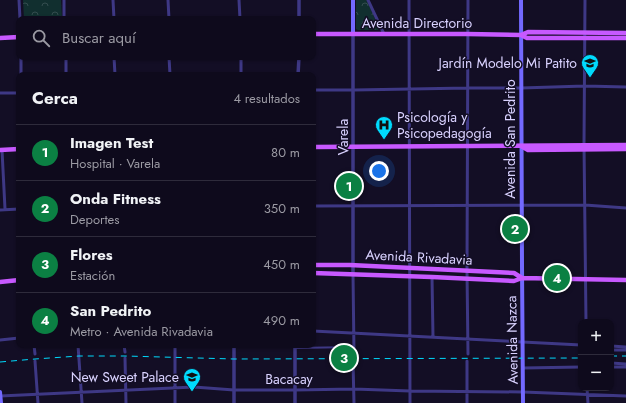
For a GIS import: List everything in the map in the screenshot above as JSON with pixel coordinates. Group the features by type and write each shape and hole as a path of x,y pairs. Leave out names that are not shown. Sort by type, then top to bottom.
{"main road":[{"name":"Varela","path":"353,0 353,34"},
{"name":"Avenida San Pedrito","path":"521,0 522,278"},
{"name":"Avenida Directorio","path":"316,34 521,35 528,32 626,38"},
{"name":"Avenida Directorio","path":"584,35 626,33"},
{"path":"0,38 16,37"},
{"path":"316,147 528,145 626,149"},
{"path":"585,147 626,145"},
{"path":"1,150 16,149"},
{"name":"Avenida Rivadavia","path":"316,265 353,265 514,273 522,278"},
{"name":"Avenida Rivadavia","path":"316,273 514,281 522,278 626,280"},
{"name":"Avenida Nazca","path":"522,278 523,403"},
{"path":"0,282 16,280"},
{"path":"0,395 1,403"}],"street":[{"path":"19,0 20,16"},
{"path":"64,0 64,16"},
{"path":"113,0 114,16"},
{"path":"168,0 168,16"},
{"path":"239,0 240,16"},
{"path":"299,0 299,16"},
{"path":"368,0 384,34"},
{"path":"409,0 410,403"},
{"path":"468,0 468,354"},
{"path":"585,0 586,319"},
{"name":"Varela","path":"353,34 353,274"},
{"path":"21,60 21,72"},
{"path":"66,60 66,72"},
{"path":"114,60 115,72"},
{"path":"169,60 170,72"},
{"path":"241,60 241,72"},
{"path":"298,72 299,60"},
{"path":"316,90 585,86 626,87"},
{"path":"0,93 16,93"},
{"path":"1,150 5,209"},
{"path":"316,206 521,204 585,205 626,208"},
{"path":"0,210 16,209"},
{"path":"353,274 354,352"},
{"path":"432,277 433,337"},
{"path":"316,331 578,345"},
{"path":"0,340 16,338"},
{"path":"316,346 354,347"},
{"path":"614,346 626,346"},
{"path":"34,348 35,354"},
{"path":"78,348 82,403"},
{"path":"175,348 175,403"},
{"path":"234,348 234,403"},
{"path":"295,348 295,403"},
{"path":"614,350 626,350"},
{"path":"125,358 126,403"},
{"path":"35,361 38,403"},
{"path":"468,361 468,403"},
{"path":"354,362 354,403"},
{"path":"614,363 626,364"},
{"path":"523,368 578,367"},
{"path":"614,367 626,367"},
{"name":"Bacacay","path":"0,395 194,387 234,390 354,389 523,392 626,396"},
{"path":"587,394 588,403"}],"green space":[{"path":"23,0 61,0 62,16 24,16"},
{"path":"356,0 367,0 379,28 378,30 356,29"}],"railway":[{"path":"0,362 79,356 234,359 578,358"},
{"path":"614,356 626,356"}],"place":[{"name":"Jardín Modelo Mi Patito","path":"590,78"},
{"name":"Psicología y Psicopedagogía","path":"384,140"},
{"name":"Imagen Test","path":"349,186"},
{"name":"Onda Fitness","path":"515,229"},
{"name":"San Pedrito","path":"557,278"},
{"name":"Flores","path":"344,358"},
{"name":"New Sweet Palace","path":"192,392"}]}
